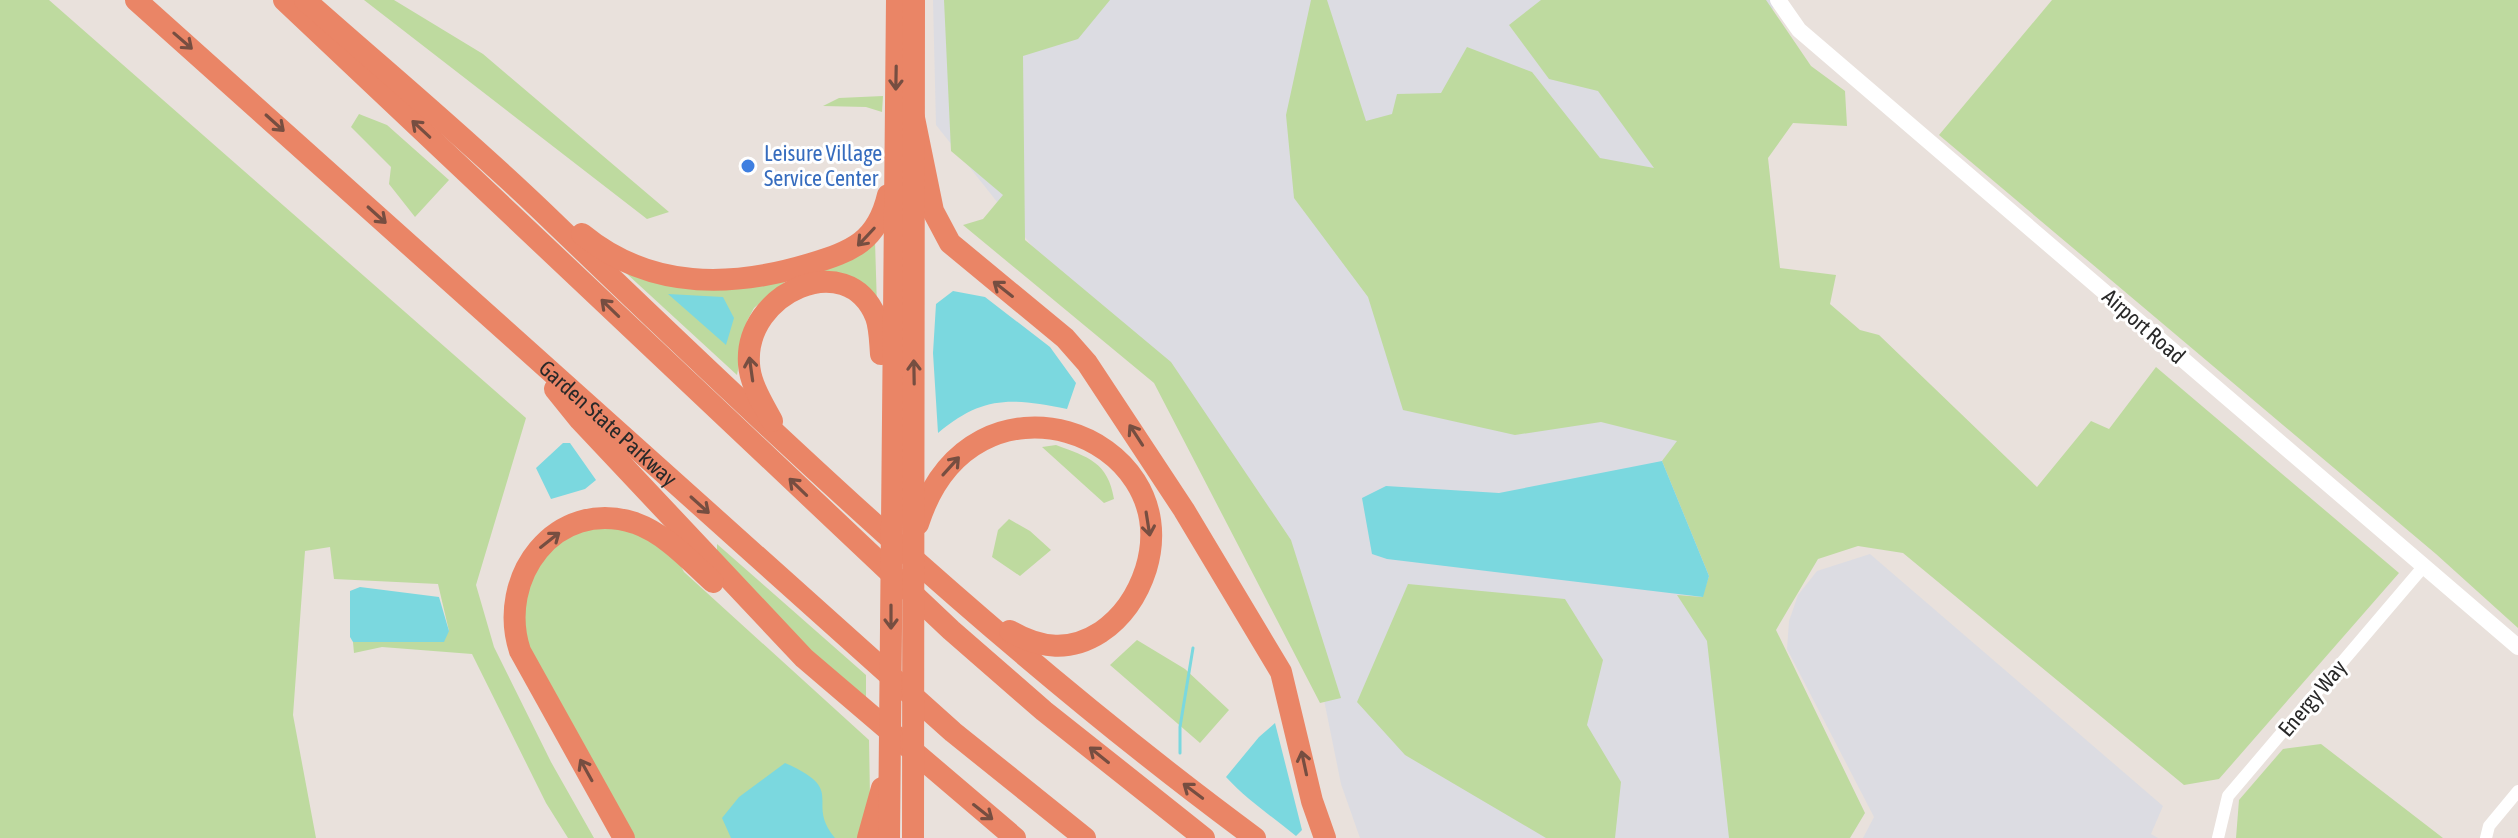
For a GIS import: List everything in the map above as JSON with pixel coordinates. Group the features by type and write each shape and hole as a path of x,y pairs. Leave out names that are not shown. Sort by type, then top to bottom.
{"highway":[{"name":"Garden State Parkway","path":"136,0 953,732 1085,838"},
{"path":"284,0 951,630 1044,711 1204,838"},
{"path":"305,0 542,212 950,593 1122,737 1255,838"},
{"path":"889,838 897,0"},
{"path":"913,838 914,0"},
{"path":"914,118 933,211 950,243 1065,338 1087,363 1255,624 1281,672 1312,801 1325,838"},
{"path":"542,212 561,217 617,258 652,272 695,281 744,281 856,248 881,217 895,166"},
{"path":"783,439 753,383 748,366 750,339 767,307 796,288 837,285 859,295 869,305 877,319 884,379 893,399"},
{"path":"517,341 580,420 804,658"},
{"path":"915,534 923,508 942,475 961,454 990,436 1017,427 1060,428 1091,440 1119,462 1131,477 1148,516 1148,562 1135,595 1107,627 1089,639 1055,647 1027,641 976,615"},
{"path":"624,838 527,665 515,637 515,594 522,574 537,551 563,531 585,522 608,519 637,524 669,543 950,786 1015,838"},
{"path":"868,838 890,760"}],"street":[{"name":"Airport Road","path":"1778,0 1799,30 2518,647"},
{"name":"Energy Way","path":"2218,838 2228,796 2424,566"},
{"path":"2486,838 2489,826 2518,791"}],"shaded area":[{"path":"933,0 1778,0 1728,82 1746,838 1360,838 1341,784 1323,695 1136,342 1083,310 936,125"},
{"path":"1870,554 2163,806 2151,834 2158,838 1863,838 1874,817 1787,649 1789,621 1798,595 1817,571"}],"green space":[{"path":"0,0 49,0 526,418 476,585 494,647 551,762 594,838 568,838 546,803 472,654 382,647 354,653 353,642 449,631 438,584 334,579 330,547 305,551 293,715 316,838 0,838"},
{"path":"364,0 394,0 483,54 669,212 647,219"},
{"path":"944,0 1110,0 1078,39 1023,56 1025,240 1171,362 1291,540 1341,698 1320,703 1154,383 963,225 983,219 1003,195 951,151"},
{"path":"1311,0 1327,0 1366,121 1392,114 1397,94 1441,93 1467,47 1532,72 1600,158 1654,168 1598,91 1549,79 1509,25 1541,0 1766,0 1811,66 1845,91 1847,126 1793,123 1768,158 1780,268 1836,275 1830,304 1860,330 1879,335 2037,487 2091,421 2109,429 2156,367 2399,573 2219,779 2184,785 1903,553 1858,546 1818,559 1776,630 1865,813 1850,838 1729,838 1707,641 1677,595 1702,597 1709,576 1662,461 1677,441 1601,422 1515,435 1403,410 1368,297 1294,198 1286,115"},
{"path":"2052,0 2518,0 2518,628 2436,554 1939,135"},
{"path":"883,96 882,112 866,107 823,106 839,98"},
{"path":"359,114 387,125 449,180 415,217 389,184 391,167 351,127"},
{"path":"875,241 877,307 866,293 786,281 754,308 747,321 737,375 614,262 678,287"},
{"path":"1056,445 1095,463 1107,477 1114,499 1104,503 1042,447"},
{"path":"1009,519 1030,531 1051,550 1020,576 992,557 998,530"},
{"path":"597,525 622,530 659,544 678,561 684,572 869,740 870,798 861,838 629,838 520,637 523,583 548,546"},
{"path":"717,544 866,675 866,699 817,658 717,552"},
{"path":"1408,584 1565,599 1603,660 1587,725 1621,782 1615,838 1546,838 1405,755 1357,702"},
{"path":"1137,640 1185,669 1229,710 1200,743 1110,665"},
{"path":"2321,744 2443,838 2236,838 2239,800 2283,749"}],"water":[{"path":"953,291 985,297 1050,347 1076,383 1067,409 1030,403 999,403 969,412 938,433 933,353 936,304"},
{"path":"668,294 723,297 734,318 726,345"},
{"path":"563,443 570,443 596,480 585,489 551,499 536,468"},
{"path":"1662,461 1709,576 1703,597 1387,559 1372,554 1362,498 1386,486 1499,493"},
{"path":"360,587 439,597 449,631 444,642 353,642 350,637 350,591"},
{"path":"1275,723 1302,830 1296,836 1226,777 1259,737"},
{"path":"785,763 804,773 821,789 823,815 835,838 731,838 722,818 739,797"}],"waterway":[{"path":"1180,753 1180,727 1193,648"}],"place":[{"name":"Leisure Village Service Center","path":"748,166"}]}
